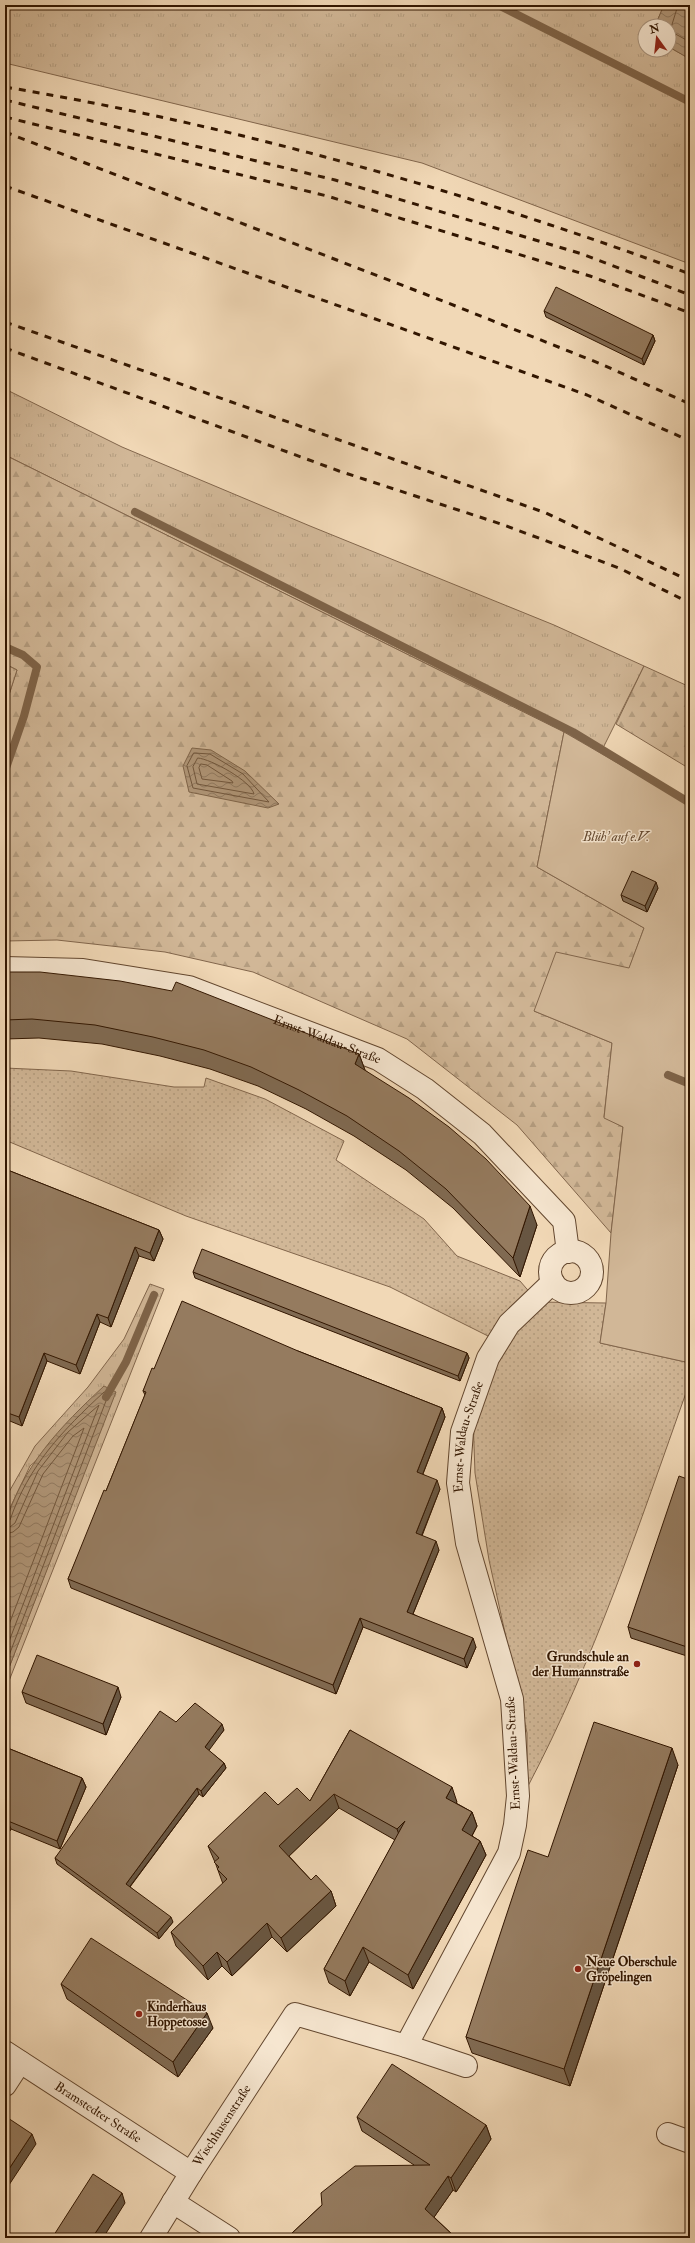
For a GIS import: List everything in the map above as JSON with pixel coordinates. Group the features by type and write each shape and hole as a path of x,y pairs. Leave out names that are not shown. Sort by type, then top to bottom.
{"street":[{"name":"Ernst-Waldau-Straße","path":"5,968 82,970 189,987 378,1059 425,1089 482,1134 564,1221 568,1252"},
{"path":"568,1252 584,1255 590,1262 593,1271 591,1280 586,1287 572,1294 561,1290 553,1282 550,1274 555,1259 568,1252"},
{"name":"Ernst-Waldau-Straße","path":"406,2046 509,1853 516,1825 518,1796 512,1699 467,1543 458,1483 462,1432 488,1358 509,1324 553,1282"},
{"name":"Wischhusenstraße","path":"151,2238 191,2173 296,2014 406,2046"},
{"path":"406,2046 466,2066"},
{"path":"5,2085 13,2057"},
{"name":"Bramstedter Straße","path":"13,2057 191,2173"},
{"path":"668,2134 690,2142"},
{"path":"174,2202 229,2238"}],"green space":[{"path":"5,5 664,5 658,18 637,18 637,58 677,58 677,52 690,59 690,264 422,163 5,63"},
{"path":"5,389 122,447 310,526 554,625 644,666 601,752 564,732 5,455"},
{"path":"5,455 564,732 537,867 644,928 629,969 534,1011 612,1043 604,1117 623,1127 611,1233 517,1125 407,1039 253,972 165,952 57,940 5,941 5,707 17,670 5,664"},
{"path":"5,664 17,670 5,707"},
{"path":"644,666 690,687 690,769 616,724"},
{"name":"Blüh' auf e.V.","path":"564,732 690,805 690,1363 600,1343 606,1303 611,1233 623,1127 604,1118 612,1043 534,1011 556,952 629,968 644,928 537,867"},
{"path":"5,1068 71,1071 174,1087 204,1087 206,1078 265,1099 344,1141 336,1160 424,1219 457,1256 520,1281 538,1302 606,1303 600,1343 690,1363 690,1391 687,1390 614,1592 574,1691 527,1788 527,1733 489,1560 475,1473 473,1418 506,1345 390,1287 186,1216 5,1140"},
{"path":"150,1284 164,1289 5,1691 5,1678 115,1392 30,1466 9,1510 5,1525 5,1499 35,1446 88,1387 124,1339"}],"water":[{"path":"664,5 690,5 690,59 677,52 677,18 658,18"},
{"path":"192,748 211,750 245,771 279,804 268,808 189,792 183,766"},
{"path":"104,1386 116,1392 5,1678 5,1525 12,1504 21,1484 44,1449 72,1417"}],"building":[{"path":"556,287 653,335 642,359 544,311"},
{"path":"632,871 656,882 645,906 621,895"},
{"path":"5,972 40,972 120,981 172,991 176,982 359,1054 355,1064 409,1098 449,1127 486,1159 530,1206 513,1258 446,1189 399,1151 347,1116 299,1090 251,1067 204,1050 153,1037 95,1025 32,1019 5,1020"},
{"path":"5,1169 159,1230 150,1253 135,1247 108,1318 97,1314 76,1365 44,1353 19,1417 5,1412"},
{"path":"202,1249 467,1353 458,1376 193,1272"},
{"path":"182,1301 298,1351 442,1408 417,1472 437,1480 416,1533 436,1541 407,1612 473,1638 464,1659 360,1618 333,1685 68,1579 146,1392 143,1391 152,1368 154,1369"},
{"path":"679,1476 690,1480 690,1648 628,1627"},
{"path":"37,1655 118,1687 103,1724 22,1692"},
{"path":"195,1703 222,1724 205,1747 224,1763 201,1791 197,1788 126,1884 171,1917 157,1933 55,1858 160,1711 176,1722"},
{"path":"594,1722 672,1748 564,2069 466,2037 528,1850 548,1857"},
{"path":"350,1730 452,1787 446,1798 472,1812 462,1830 480,1841 408,1975 363,1947 345,1981 324,1969 405,1821 397,1829 334,1794 279,1846 311,1880 316,1875 331,1891 281,1938 267,1923 227,1962 217,1952 203,1966 171,1932 227,1879 217,1869 219,1867 214,1862 219,1858 208,1846 265,1792 278,1805 297,1788 310,1801"},
{"path":"5,1747 82,1778 57,1841 8,1821 5,1826"},
{"name":"Kinderhaus Hoppetosse","path":"91,1938 207,2013 173,2062 61,1984"},
{"path":"392,2064 486,2125 451,2178 448,2176 425,2209 456,2238 295,2238 290,2235 322,2205 321,2193 355,2166 430,2165 357,2117"},
{"path":"5,2116 32,2134 5,2175"},
{"path":"93,2174 122,2193 92,2238 52,2238"}],"waterway":[{"path":"498,5 690,102"},
{"path":"135,512 573,732 690,803"},
{"path":"5,647 23,655 37,667 24,716 5,771"},
{"path":"668,1075 690,1084"},
{"path":"106,1397 126,1362 154,1295"}],"railway":[{"path":"5,87 180,121 352,164 522,216 690,274"},
{"path":"5,100 335,180 582,254 690,295"},
{"path":"5,117 327,196 590,276 690,313"},
{"path":"5,132 443,301 601,364 690,404"},
{"path":"5,186 587,395 690,441"},
{"path":"5,322 546,513 690,581"},
{"path":"5,348 339,471 501,524 619,568 690,603"}],"place":[{"name":"Grundschule an der Humannstraße","path":"637,1664"},
{"name":"Neue Oberschule Gröpelingen","path":"578,1969"},
{"name":"Kinderhaus Hoppetosse","path":"139,2014"}]}
